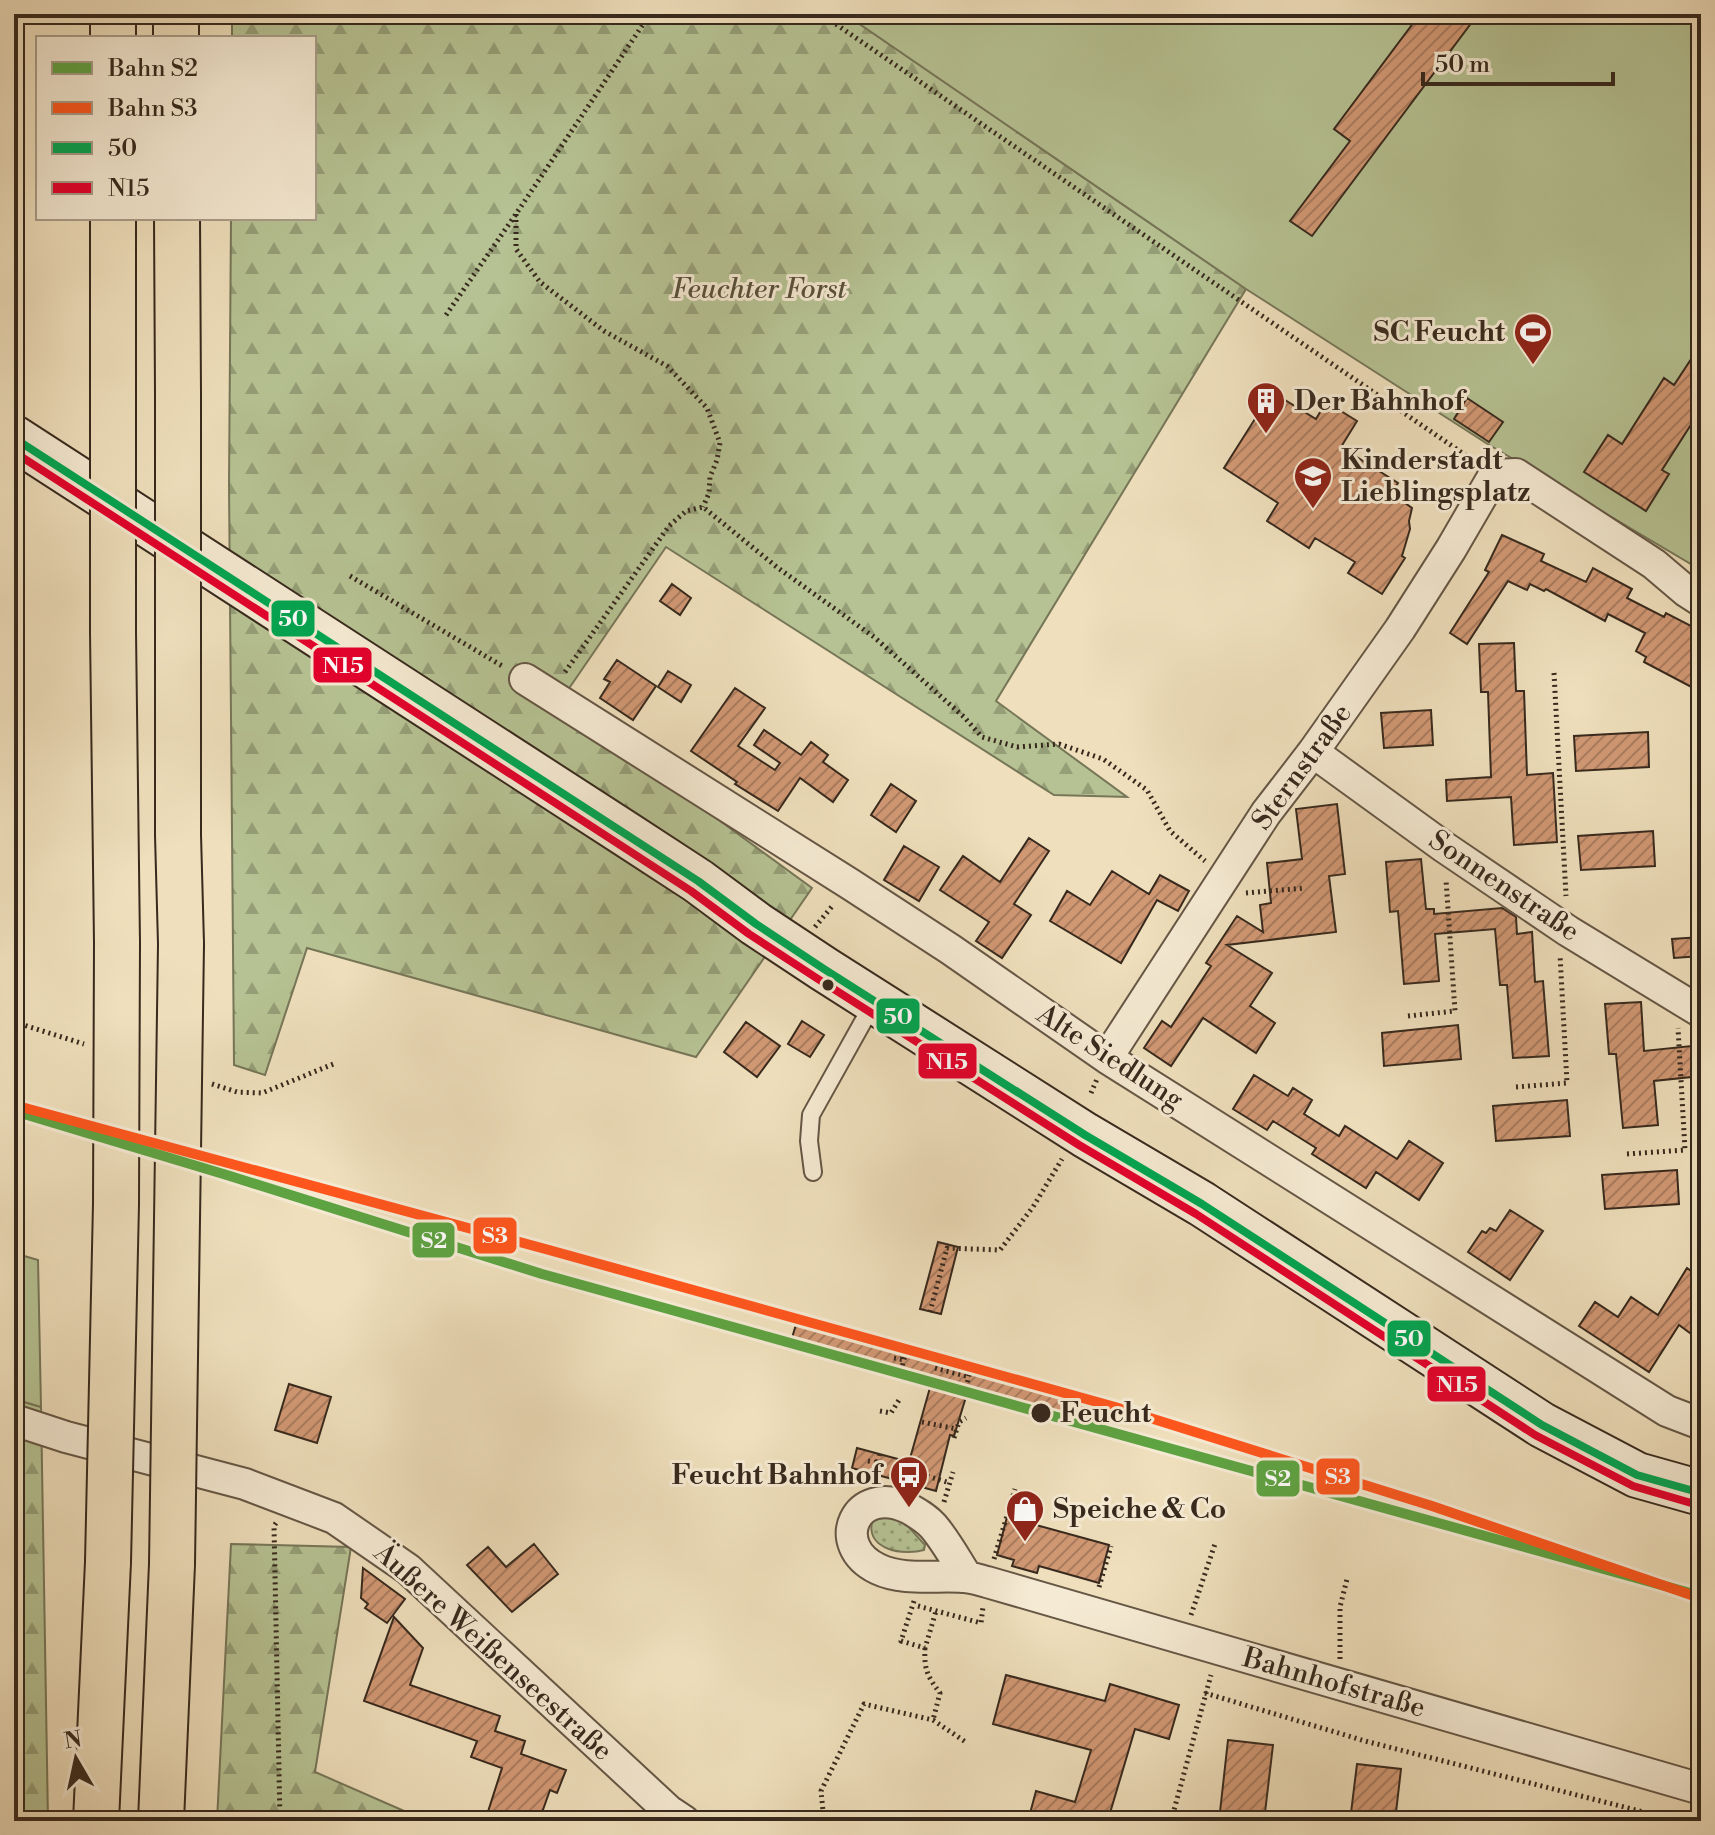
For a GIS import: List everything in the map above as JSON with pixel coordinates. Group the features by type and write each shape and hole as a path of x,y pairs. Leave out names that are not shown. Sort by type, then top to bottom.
{"highway":[{"path":"113,14 113,36"},
{"path":"176,14 176,36"},
{"path":"96,1821 108,1562 116,1204 113,220"},
{"path":"161,1821 172,1564 181,944 177,220"}],"main road":[{"path":"14,438 641,843 874,1002 1085,1135 1202,1204 1542,1425 1637,1475 1701,1493"}],"street":[{"path":"1494,475 1516,474 1654,564 1701,601"},
{"name":"Sternstraße","path":"1107,1058 1266,813 1400,629 1494,475"},
{"name":"Alte Siedlung","path":"537,687 950,949 1107,1058 1667,1411 1701,1424"},
{"name":"Sonnenstraße","path":"1313,752 1444,847 1568,931 1691,1006"},
{"name":"Äußere Weißenseestraße","path":"14,1420 66,1437 245,1484 334,1518 408,1569 669,1811 684,1821"},
{"name":"Bahnhofstraße","path":"977,1579 1701,1789"}],"lane":[{"path":"813,1172 809,1141 811,1115 874,1002"}],"path":[{"path":"446,315 650,14"},
{"path":"821,14 1494,475"},
{"path":"516,214 516,249 540,282 604,331 667,366 707,408 720,443 703,507"},
{"path":"350,576 537,687 669,526 686,511 703,507"},
{"path":"703,507 778,568 874,637 964,717 982,737 1017,747 1059,744 1103,759 1147,790 1170,831 1228,895 1305,888"},
{"path":"1551,809 1561,808"},
{"path":"1408,1016 1455,1011 1444,847"},
{"path":"1627,1154 1685,1150 1677,1014 1691,1006"},
{"path":"262,1093 336,1063"},
{"path":"930,1312 947,1248 1000,1250 1033,1207 1062,1158"},
{"path":"901,1371 908,1344"},
{"path":"894,1358 905,1360"},
{"path":"966,1388 972,1363"},
{"path":"935,1368 970,1377"},
{"path":"891,1421 891,1413 899,1400"},
{"path":"880,1411 891,1413"},
{"path":"954,1438 959,1422 966,1418"},
{"path":"922,1422 957,1429"},
{"path":"873,1480 880,1452"},
{"path":"868,1461 878,1463"},
{"path":"910,1471 950,1483"},
{"path":"945,1500 953,1472"},
{"path":"925,1648 901,1641 913,1605 981,1623 977,1579 1015,1489"},
{"path":"280,1821 274,1526 288,1500"},
{"path":"1183,1638 1215,1544"},
{"path":"1091,1613 1111,1546"},
{"path":"1340,1684 1340,1607 1347,1579"},
{"path":"933,1720 940,1693 924,1666 925,1648 936,1611"},
{"path":"1171,1821 1214,1666"},
{"path":"1205,1693 1365,1741 1679,1821"},
{"path":"824,1821 821,1791 864,1704 933,1720 967,1743"}],"green space":[{"name":"Feuchter Forst","path":"232,14 845,14 1246,289 996,701 1127,797 1054,795 666,547 559,703 812,888 696,1057 307,948 265,1075 234,1065 229,485 231,220 316,220 316,36 232,36"},
{"name":"SC Feucht","path":"845,14 1701,14 1701,570 1486,443 1246,289"},
{"path":"14,1253 38,1260 41,1407 14,1399"},
{"path":"14,1399 41,1407 48,1821 14,1821"},
{"path":"889,1514 905,1523 925,1545 924,1550 907,1552 888,1549 875,1539 872,1522"},
{"path":"231,1544 351,1547 315,1772 427,1821 217,1821"}],"building":[{"path":"1420,14 1478,14 1312,236 1290,221 1350,141 1334,129"},
{"path":"1701,344 1701,409 1662,470 1669,474 1646,511 1584,472 1608,435 1622,444 1664,378 1674,385"},
{"path":"1272,392 1316,419 1326,402 1357,421 1341,447 1398,483 1391,493 1412,508 1402,556 1405,558 1382,594 1348,573 1355,562 1315,538 1309,548 1267,521 1278,503 1224,468"},
{"path":"1467,398 1503,422 1489,442 1454,419"},
{"path":"1502,535 1544,554 1541,561 1586,582 1593,568 1632,589 1627,598 1701,631 1701,692 1644,662 1646,657 1636,651 1645,633 1608,614 1605,621 1546,589 1544,591 1530,584 1527,590 1508,581 1467,644 1450,633 1489,572 1485,570"},
{"path":"672,584 691,598 680,615 660,601"},
{"path":"1514,643 1516,691 1524,691 1527,775 1553,773 1557,842 1514,845 1511,797 1447,801 1446,780 1491,777 1488,692 1481,692 1479,644"},
{"path":"617,660 656,686 633,720 600,698 610,682 604,679"},
{"path":"668,671 691,685 681,702 658,687"},
{"path":"735,688 765,708 738,746 775,770 780,763 754,745 764,730 801,755 811,742 828,755 823,762 848,780 833,802 800,778 778,811 691,751"},
{"path":"1431,710 1433,745 1384,748 1381,713"},
{"path":"1648,732 1649,767 1576,771 1574,736"},
{"path":"891,784 916,801 896,832 871,815"},
{"path":"1337,804 1345,874 1329,876 1336,932 1227,945 1272,973 1250,1006 1275,1023 1256,1053 1203,1018 1171,1066 1144,1048 1162,1021 1171,1027 1211,966 1206,963 1237,916 1263,932 1260,905 1271,903 1267,863 1302,859 1296,809"},
{"path":"1653,831 1655,866 1581,870 1578,836"},
{"path":"1029,838 1049,851 1014,904 1031,915 1002,958 976,941 989,922 940,890 963,856 1000,882"},
{"path":"904,846 939,867 919,901 884,880"},
{"path":"1421,859 1426,909 1434,909 1434,914 1502,908 1516,917 1517,934 1532,932 1535,982 1543,981 1549,1056 1513,1058 1507,985 1500,985 1495,929 1435,934 1439,981 1404,984 1398,911 1390,912 1386,862"},
{"path":"1112,871 1149,894 1160,875 1189,891 1178,911 1157,900 1121,963 1050,921 1067,891 1090,905"},
{"path":"1701,937 1701,956 1674,958 1672,939"},
{"path":"1641,1002 1644,1051 1701,1045 1701,1076 1654,1081 1658,1125 1623,1128 1616,1054 1609,1054 1605,1004"},
{"path":"802,1021 824,1035 810,1057 788,1044"},
{"path":"746,1022 780,1046 757,1077 724,1052"},
{"path":"1458,1025 1461,1059 1384,1066 1382,1033"},
{"path":"1254,1075 1288,1096 1293,1088 1312,1100 1304,1114 1339,1136 1345,1126 1397,1159 1409,1141 1443,1163 1419,1200 1376,1172 1366,1188 1312,1154 1316,1148 1273,1121 1267,1130 1233,1109"},
{"path":"1567,1100 1570,1136 1496,1141 1493,1106"},
{"path":"1677,1170 1679,1204 1605,1209 1602,1175"},
{"path":"1510,1210 1543,1231 1510,1280 1468,1252 1482,1231 1486,1233 1490,1228 1496,1231"},
{"path":"938,1242 958,1247 941,1314 920,1309"},
{"path":"1687,1268 1701,1278 1701,1325 1694,1336 1679,1325 1649,1372 1579,1326 1595,1302 1618,1317 1631,1297 1658,1315"},
{"path":"799,1314 1106,1400 1099,1423 969,1387 954,1436 950,1435 936,1491 852,1468 857,1448 909,1462 933,1377 792,1338"},
{"path":"289,1384 331,1397 317,1443 275,1430"},
{"path":"1007,1517 1109,1545 1099,1583 1039,1566 1037,1573 1012,1566 1014,1560 997,1555"},
{"path":"534,1544 558,1574 512,1612 467,1565 488,1547 506,1567"},
{"path":"363,1568 405,1599 387,1623 365,1608 368,1604 361,1598"},
{"path":"394,1617 423,1648 410,1685 500,1716 495,1731 525,1741 521,1754 566,1770 557,1793 550,1790 539,1821 485,1821 502,1768 471,1757 477,1741 364,1701"},
{"path":"1006,1675 1105,1701 1110,1684 1179,1705 1169,1739 1135,1729 1110,1813 1120,1816 1119,1821 1028,1821 1036,1791 1075,1802 1091,1750 993,1724"},
{"path":"1228,1740 1273,1745 1264,1821 1219,1821"},
{"path":"1357,1764 1401,1769 1395,1821 1350,1821"}],"rail line":[{"name":"S3","path":"14,1105 1115,1407 1432,1506 1697,1597"},
{"name":"S2","path":"14,1111 542,1274 1701,1596"}],"transit line":[{"name":"50","path":"14,438 698,881 824,969 1085,1135 1202,1204 1542,1425 1637,1475 1701,1493"},
{"name":"N15","path":"14,452 691,891 818,979 1079,1145 1196,1214 1535,1435 1633,1486 1698,1505"}],"place":[{"name":"SC Feucht","path":"1533,366"},
{"name":"Der Bahnhof","path":"1266,435"},
{"name":"Kinderstadt Lieblingsplatz","path":"1313,510"},
{"name":"Feucht","path":"1041,1413"},
{"name":"Feucht Bahnhof","path":"909,1509"},
{"name":"Speiche & Co","path":"1025,1543"}]}
